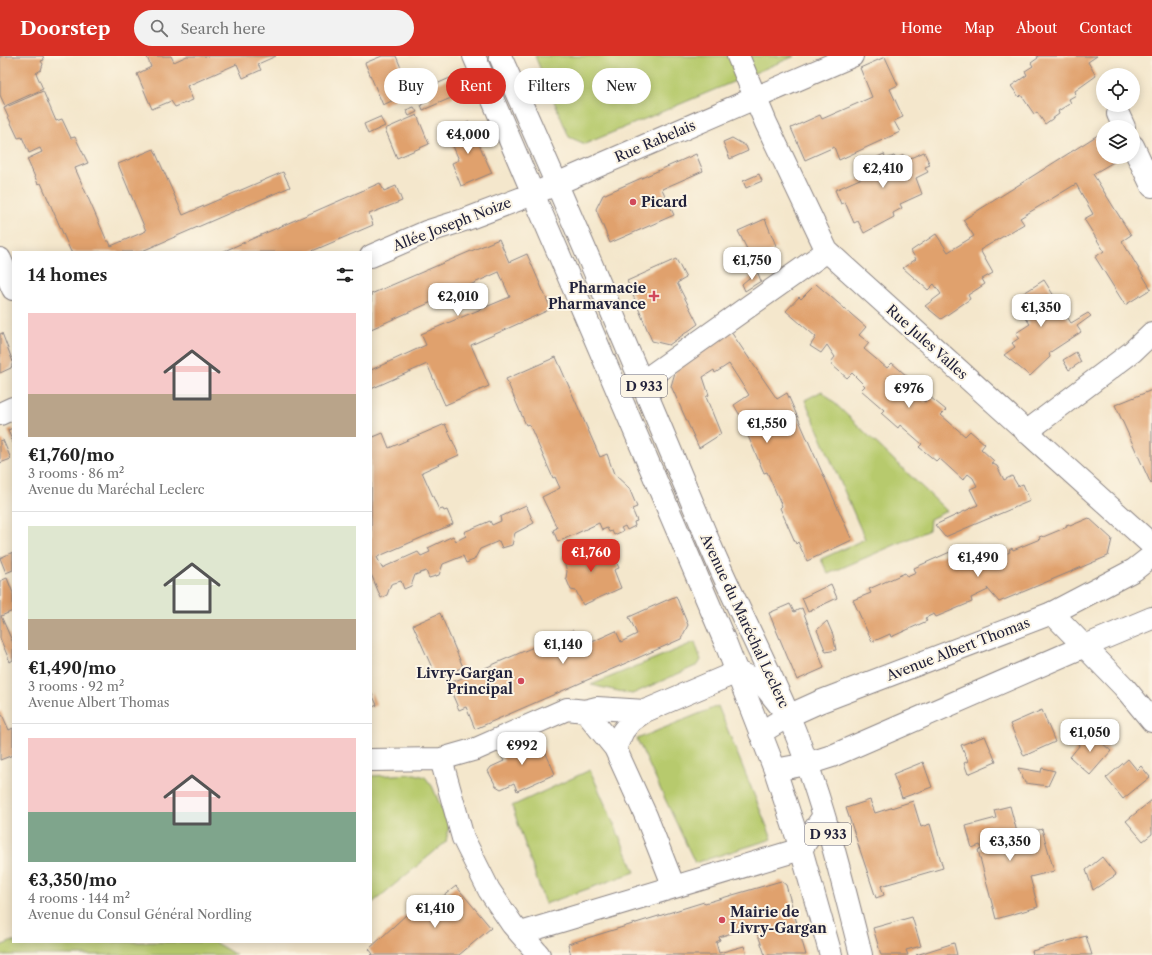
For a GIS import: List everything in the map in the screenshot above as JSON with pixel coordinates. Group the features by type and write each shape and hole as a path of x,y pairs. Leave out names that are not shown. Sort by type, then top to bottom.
{"street":[{"name":"Avenue du Maréchal Leclerc","path":"474,56 737,672 761,682 788,716"},
{"name":"Avenue du Maréchal Leclerc","path":"500,56 642,382 715,558 788,716"},
{"name":"Rue Jules Valles","path":"738,56 755,99 827,251 1152,545"},
{"name":"Rue Rabelais","path":"556,183 755,99 852,56"},
{"path":"1140,161 1152,186"},
{"path":"533,194 556,183"},
{"name":"Allée Joseph Noize","path":"372,256 426,232 468,219 533,194"},
{"path":"642,382 827,251"},
{"path":"0,259 12,287"},
{"path":"1026,432 1132,352 1152,333"},
{"path":"0,414 12,408"},
{"name":"Avenue Albert Thomas","path":"760,733 788,716 1052,613 1134,570 1152,556"},
{"path":"1052,613 1124,687 1152,721"},
{"path":"775,770 807,764 832,756 1152,618"},
{"path":"615,748 623,731 631,721 645,711 737,672"},
{"name":"D 933","path":"737,672 775,770 801,849 831,955"},
{"path":"372,760 441,759 476,749 567,709 585,710 597,708 645,711"},
{"path":"585,710 615,748 646,816 674,887"},
{"name":"D 933","path":"788,716 807,764 861,955"},
{"path":"441,759 463,838 489,890 512,924 539,955"},
{"path":"521,933 801,849 823,817"}],"green space":[{"path":"535,56 795,56 585,144 569,137 555,104 584,104 584,68 540,68"},
{"path":"822,391 947,511 930,519 929,530 828,574 821,559 865,539 805,400"},
{"path":"695,642 701,660 698,665 632,694 591,685"},
{"path":"718,706 772,839 695,863 637,739"},
{"path":"590,770 635,872 545,904 512,806"},
{"path":"415,774 425,777 432,786 449,825 446,842 372,903 372,776"},
{"path":"12,941 12,943 216,943 236,955 0,955 0,946"}],"building":[{"path":"0,56 43,56 44,60 41,61 43,64 41,70 36,73 43,89 5,106 0,95"},
{"path":"171,56 174,62 187,56 276,56 258,64 261,70 243,78 237,64 187,86 193,100 175,107 171,101 152,109 137,74 151,67 147,57"},
{"path":"382,56 396,56 401,68 384,68 385,104 383,105 365,63"},
{"path":"1037,56 1097,56 1088,62 1096,76 1075,91 1076,95 1069,99 1071,103 1058,111 1059,114 1045,124 1037,112 1034,114 1021,95 1019,97 1011,86 1027,75 1025,71 1033,66 1031,63 1038,58"},
{"path":"885,57 898,85 890,89 903,117 894,121 900,132 839,160 834,147 805,160 791,128 820,115 822,119 872,97 860,68"},
{"path":"446,80 446,100 438,104 438,83"},
{"path":"43,91 56,121 62,119 71,138 75,137 88,163 75,168 107,241 109,241 111,246 146,231 118,164 154,149 183,215 283,172 290,187 142,251 71,251 41,183 38,184 27,159 42,152 40,148 29,153 22,137 18,138 4,108"},
{"path":"423,104 437,104 423,110 421,105"},
{"path":"414,107 417,112 409,116 406,110"},
{"path":"417,115 429,144 397,158 385,129"},
{"path":"380,117 385,126 368,134 364,124"},
{"path":"469,122 492,173 461,186 452,163 459,160 447,132"},
{"path":"1096,136 1096,164 1110,164 1093,174 1131,235 1122,241 1151,289 1125,305 1095,257 1104,251 1084,219 1093,214 1076,184 1020,218 1024,224 980,250 993,273 982,279 985,284 968,295 970,299 941,319 925,306 941,294 934,284 928,290 903,268 916,259 911,251 936,234 948,252 974,236 963,220"},
{"path":"732,138 746,146 748,151 730,159 723,142"},
{"path":"924,152 930,165 925,167 928,172 916,178 922,194 900,204 902,208 893,213 894,217 864,233 858,221 854,223 845,202 841,204 835,190 862,178 859,171 867,167 865,163 884,154 886,159 894,156 896,159 904,155 906,160"},
{"name":"Picard","path":"696,154 703,171 662,189 674,215 610,243 596,209 603,195"},
{"path":"759,174 762,181 746,188 743,181"},
{"path":"380,183 384,191 396,186 402,201 369,214 373,225 312,251 224,251"},
{"path":"765,219 777,248 752,259 738,231"},
{"path":"499,239 509,262 527,254 551,309 471,345 489,386 445,405 427,364 372,389 372,370 426,345 421,334 510,297 499,272 372,329 372,294"},
{"path":"676,259 686,278 677,283 698,324 669,345 652,341 627,281"},
{"path":"757,271 761,281 745,291 742,284"},
{"path":"1044,280 1071,323 1088,313 1091,316 1077,326 1081,332 1049,353 1050,357 1030,376 1004,355 1015,347 1012,343 1019,338 1016,333 1030,324 1013,300"},
{"path":"816,284 866,327 859,335 869,343 864,349 887,368 892,363 907,376 902,382 925,402 930,397 946,410 941,415 965,436 970,431 985,444 981,449 994,461 991,463 997,466 1004,480 1012,476 1018,486 1023,484 1030,501 945,537 935,525 978,505 970,489 977,486 973,478 968,474 963,480 939,458 936,461 919,447 922,444 900,425 898,428 881,413 884,410 861,390 865,386 852,373 847,378 832,365 831,362 835,357 827,345 821,353 810,346 816,337 786,311 799,297 801,299"},
{"path":"731,332 777,399 787,393 852,540 807,561 798,542 796,544 780,508 782,506 767,472 764,473 748,436 751,435 734,405 749,395 729,364 715,373 714,370 703,377 709,395 706,397 721,434 699,448 671,386 676,369"},
{"path":"2,333 12,359 12,365 11,368 0,373 0,334"},
{"path":"1076,352 1081,362 1069,370 1063,360"},
{"path":"556,357 600,457 607,454 614,474 629,488 637,507 632,509 637,521 634,522 635,526 627,530 625,526 621,528 623,531 614,535 612,531 609,532 607,528 602,530 599,523 558,542 553,530 557,528 542,497 560,488 555,477 553,478 529,424 526,425 506,379"},
{"path":"1152,390 1152,483 1151,484 1115,405"},
{"path":"445,424 459,455 422,472 439,510 447,510 453,524 377,557 382,568 418,552 421,556 430,552 428,548 453,536 456,541 466,536 464,532 490,521 492,525 501,521 500,517 526,505 534,523 515,533 512,545 502,548 499,541 480,549 474,560 466,563 463,556 443,564 439,575 429,578 426,571 415,575 411,586 404,589 401,581 391,584 387,595 381,598 372,576 372,438 383,433 389,448"},
{"path":"12,428 12,440 8,430"},
{"path":"3,440 11,459 0,463 0,441"},
{"path":"1089,518 1112,539 1108,556 999,602 987,588 988,590 971,598 972,602 936,617 934,614 925,618 927,621 891,637 890,634 872,642 853,600 871,593 869,589 905,573 907,577 916,573 914,568 950,552 951,555 958,552 961,555 979,547 986,562 1010,552 1009,550 1012,548 1013,550 1040,539 1039,537 1043,537 1067,527 1066,525 1069,524 1070,526"},
{"path":"600,540 609,559 614,557 619,568 614,570 621,588 583,605 576,591 571,590 566,578 567,571 562,557"},
{"path":"12,552 12,570 6,573 0,558"},
{"path":"7,578 12,590 12,611 1,616 12,641 12,661 10,662 0,638 0,581"},
{"path":"831,584 837,598 808,612 802,598"},
{"name":"Livry-Gargan Principal","path":"676,596 688,625 681,639 475,729 466,707 459,710 448,684 573,630 581,647 616,631 621,642 637,634 629,617"},
{"path":"790,604 794,612 802,608 824,668 797,680 769,613"},
{"path":"440,613 463,667 437,679 413,625"},
{"path":"827,621 833,635 836,650 826,652 817,630"},
{"path":"372,694 377,705 372,708"},
{"path":"0,710 9,730 12,728 12,755 0,760"},
{"path":"1042,710 1055,742 1024,756 1010,724"},
{"path":"1088,733 1091,733 1111,751 1090,775 1070,757 1079,746 1078,743"},
{"path":"538,735 555,774 517,791 514,783 501,789 496,786 488,771 491,767 504,761 500,753"},
{"path":"985,736 996,762 968,774 964,763 968,761 961,745"},
{"path":"1128,759 1137,770 1141,766 1150,777 1123,799 1106,778"},
{"path":"923,762 932,787 902,798 893,774"},
{"path":"1018,768 1041,772 1042,768 1055,771 1048,786 1025,783"},
{"path":"870,800 875,813 913,801 921,827 930,824 943,868 881,886 884,895 876,898 846,808"},
{"path":"1152,800 1152,834 1143,841 1126,821"},
{"path":"1010,806 1018,836 1042,829 1054,871 1030,877 1038,907 996,919 978,850 982,849 980,845 972,848 966,826 996,818 994,810"},
{"path":"1102,857 1116,875 1093,890 1086,870"},
{"name":"Mairie de Livry-Gargan","path":"781,881 786,885 806,955 765,955 756,929 753,930 751,927 719,937 720,940 716,942 719,953 744,946 747,955 571,955 568,944 704,902 705,903"},
{"path":"456,886 491,928 459,955 371,955 373,954 369,949 407,914 416,910 433,896 437,901"},
{"path":"912,917 921,946 906,950 908,955 881,955 873,928"},
{"path":"1086,936 1092,955 1033,955 1032,951"},
{"path":"954,943 957,955 916,955"}],"place":[{"name":"Picard","path":"633,202"},
{"name":"Pharmacie Pharmavance","path":"654,296"},
{"name":"Livry-Gargan Principal","path":"521,681"},
{"name":"Mairie de Livry-Gargan","path":"722,920"}]}
